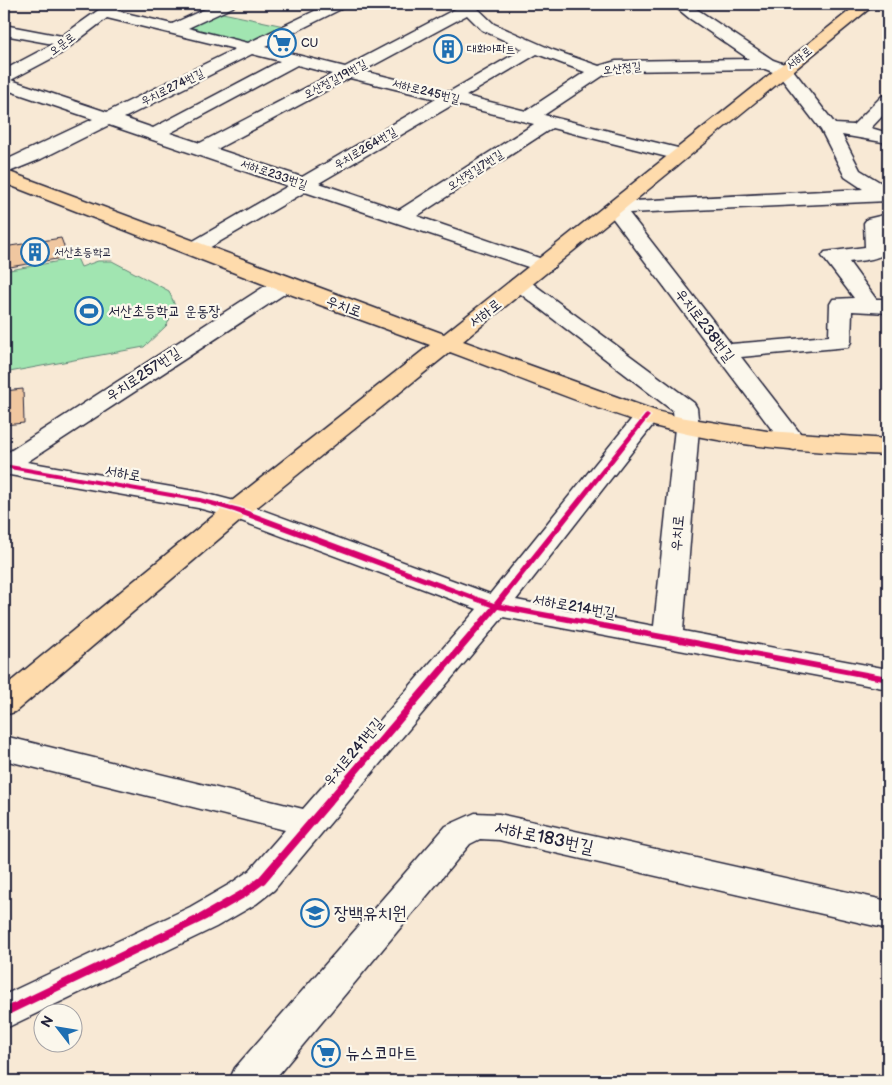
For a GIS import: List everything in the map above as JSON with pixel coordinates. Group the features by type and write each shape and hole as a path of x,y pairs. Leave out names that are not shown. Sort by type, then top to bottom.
{"main road":[{"name":"서하로","path":"4,704 237,510 616,208 776,67 867,4"},
{"name":"우치로","path":"4,176 446,344 648,416 687,428 739,438 888,447"}],"street":[{"path":"174,29 228,4"},
{"name":"우치로274번길","path":"4,168 340,4"},
{"path":"680,4 700,11 776,67 830,129 852,173 860,180 887,195"},
{"name":"오산정길","path":"466,6 488,27 536,48 598,71 616,66 776,67"},
{"name":"오산정길19번길","path":"202,150 466,6"},
{"name":"서하로245번길","path":"110,8 174,29 679,154"},
{"name":"오문로","path":"4,77 67,42 110,8"},
{"path":"4,30 67,42"},
{"name":"우치로264번길","path":"195,248 536,48"},
{"path":"155,134 296,59"},
{"path":"530,117 598,71"},
{"name":"서하로233번길","path":"4,83 544,266"},
{"path":"858,131 888,100"},
{"name":"오산정길7번길","path":"400,218 549,122"},
{"path":"830,129 858,131 888,138"},
{"path":"616,208 887,195"},
{"name":"우치로238번길","path":"616,208 794,442"},
{"path":"879,305 832,256 863,255 876,250 874,223 888,220"},
{"name":"우치로257번길","path":"4,466 284,284"},
{"name":"우치로","path":"520,285 685,408 687,428 668,638"},
{"path":"725,351 840,342 842,304 879,305"},
{"name":"우치로241번길","path":"4,1013 204,917 243,894 275,866 496,606 648,416"},
{"name":"서하로","path":"4,466 200,500 237,510"},
{"name":"서하로214번길","path":"237,510 496,606 888,679"},
{"path":"4,748 310,824"},
{"name":"서하로183번길","path":"249,1081 458,835 475,826 499,827 888,915"}],"green space":[{"path":"218,12 284,26 250,44 184,28"},
{"name":"서산초등학교 운동장","path":"77,258 81,267 98,261 112,261 169,291 175,306 167,325 144,347 4,373 4,271"}],"building":[{"name":"서산초등학교","path":"61,238 68,257 4,268 4,247"},
{"path":"23,389 24,423 4,425 4,391"}],"cycle path":[{"path":"4,1013 203,917 243,894 262,880 496,606 647,416"},
{"path":"4,466 200,500 237,510 496,606 888,679"}],"place":[{"name":"CU","path":"282,43"},
{"name":"대화아파트","path":"448,49"},
{"name":"서산초등학교","path":"35,252"},
{"name":"서산초등학교 운동장","path":"89,311"},
{"name":"장백유치원","path":"315,913"},
{"name":"뉴스코마트","path":"326,1053"}]}
